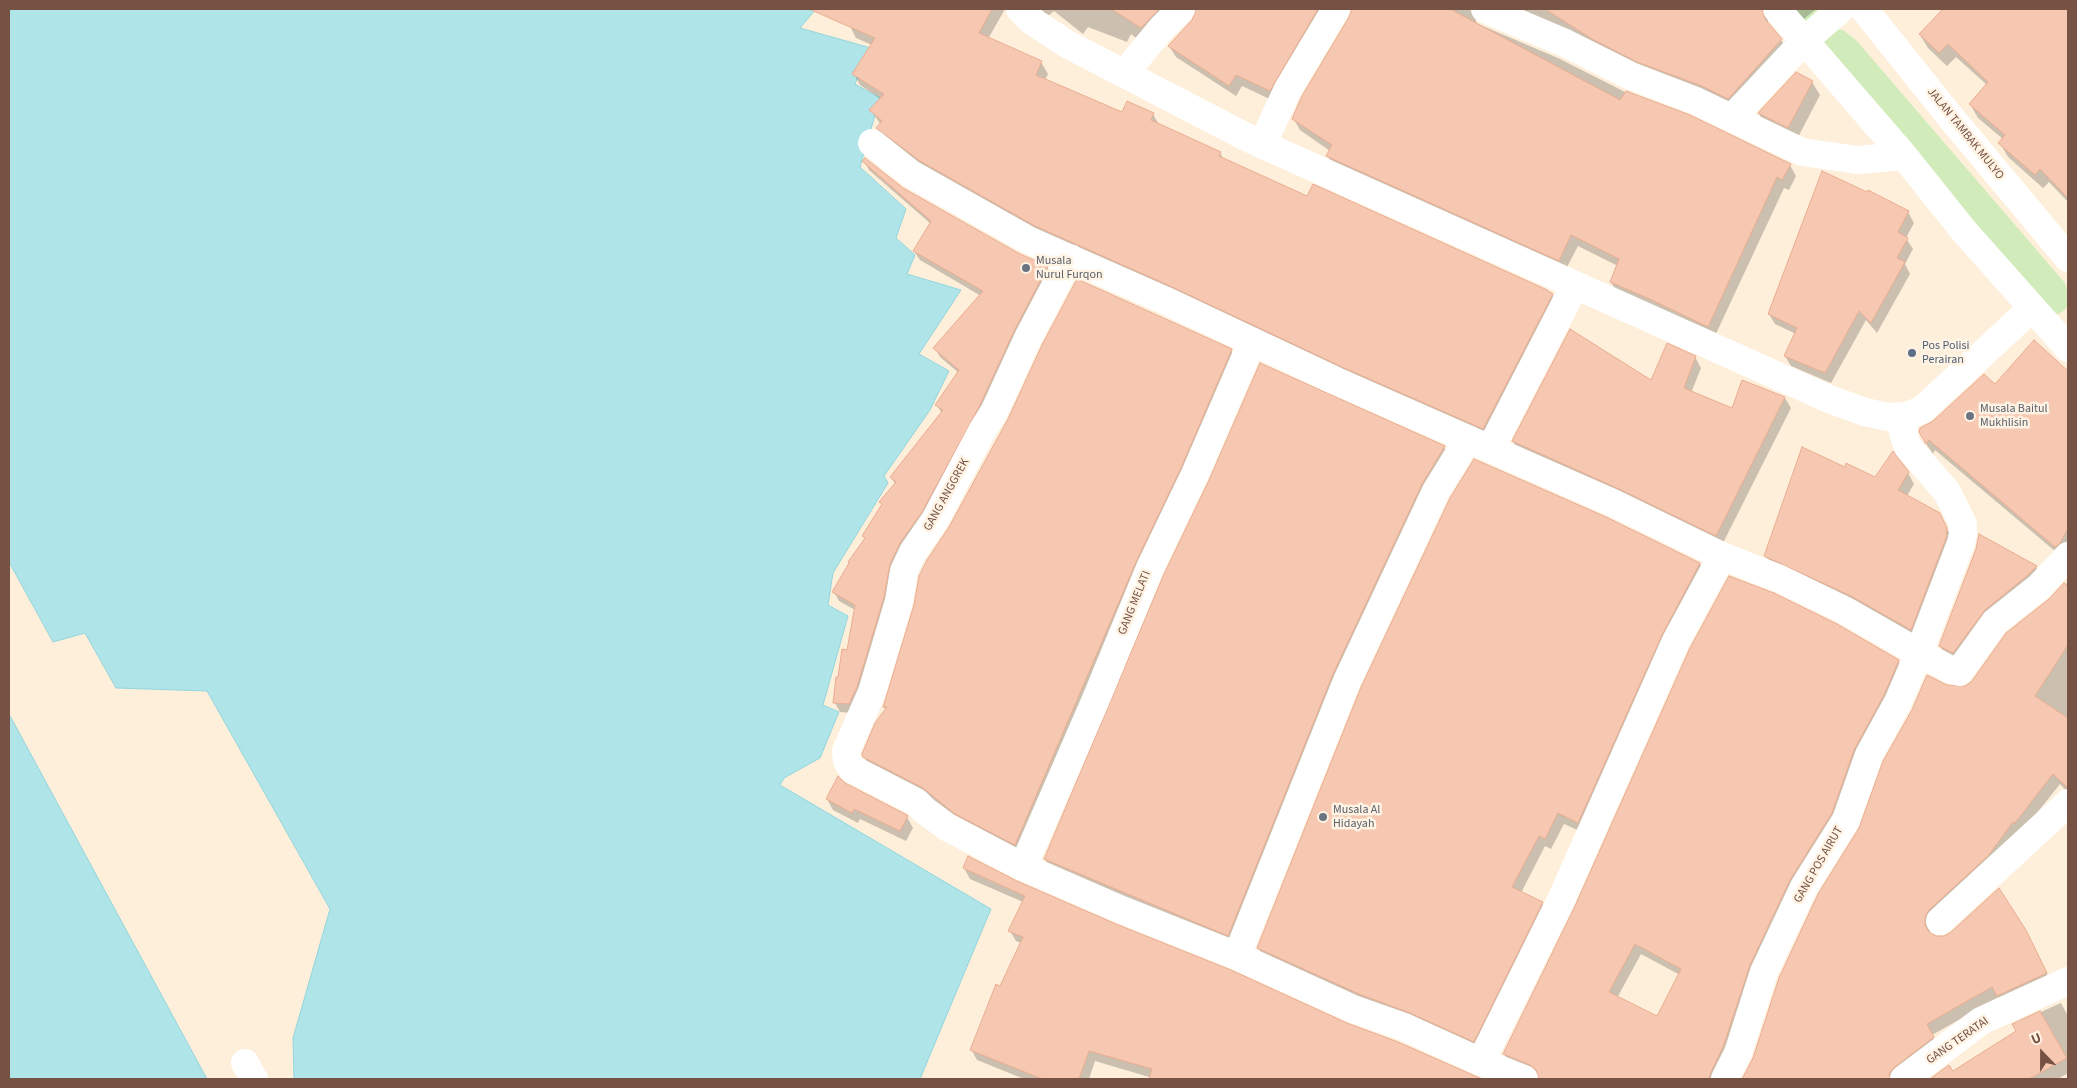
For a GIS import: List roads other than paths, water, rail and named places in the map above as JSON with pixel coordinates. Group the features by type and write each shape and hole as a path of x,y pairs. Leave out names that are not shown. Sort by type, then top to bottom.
{"street":[{"path":"1020,9 1032,21 1067,44 1262,145 1829,399 1865,412 1888,417 1906,416 1922,410 2032,308"},
{"path":"1124,74 1181,9"},
{"path":"1262,145 1288,89 1336,9"},
{"path":"1485,9 1565,43 1631,76 1696,101 1802,152 1858,160 1904,156"},
{"path":"1777,9 1904,156 1964,232 2068,348"},
{"path":"1732,118 1805,40 1841,9"},
{"name":"JALAN TAMBAK MULYO","path":"1864,9 1952,119 2068,258"},
{"path":"872,143 911,174 943,194 1028,240 1336,381 1613,502 1722,556 1780,579 1844,610 1951,670 1959,672 1995,622 2039,587 2068,556"},
{"name":"GANG ANGGREK","path":"1023,867 947,827 916,802 852,769 847,761 846,751 872,692 899,601 904,571 913,552 935,520 994,412 1028,338 1070,258"},
{"path":"1237,956 1347,681 1436,491 1479,443 1575,285"},
{"name":"GANG MELATI","path":"1023,867 1150,568 1203,455 1252,342"},
{"name":"GANG POS AIRUT","path":"1725,1079 1738,1053 1764,972 1804,887 1846,820 1869,755 1898,702 1961,543 1963,524 1947,492 1908,447 1902,433 1906,416"},
{"path":"1481,1062 1561,900 1676,641 1722,556"},
{"path":"1940,921 2068,803"},
{"path":"1023,867 1122,910 1237,956 1353,1009 1404,1027 1524,1079"},
{"name":"GANG TERATAI","path":"1904,1079 1981,1021 2068,982"}],"water":[{"path":"9,9 816,9 800,28 871,48 855,84 880,98 860,167 906,209 896,238 915,255 907,274 961,290 919,354 949,371 930,410 884,476 888,483 833,573 828,605 848,616 823,705 839,712 820,758 784,778 780,785 991,909 920,1079 294,1079 293,1038 330,909 207,691 116,688 85,633 53,642 9,562"},
{"path":"9,714 207,1079 9,1079"}],"place":[{"name":"Musala Nurul Furqon","path":"1026,268"},
{"name":"Pos Polisi Perairan","path":"1912,353"},
{"name":"Musala Baitul Mukhlisin","path":"1970,416"},
{"name":"Musala Al Hidayah","path":"1323,817"}]}
